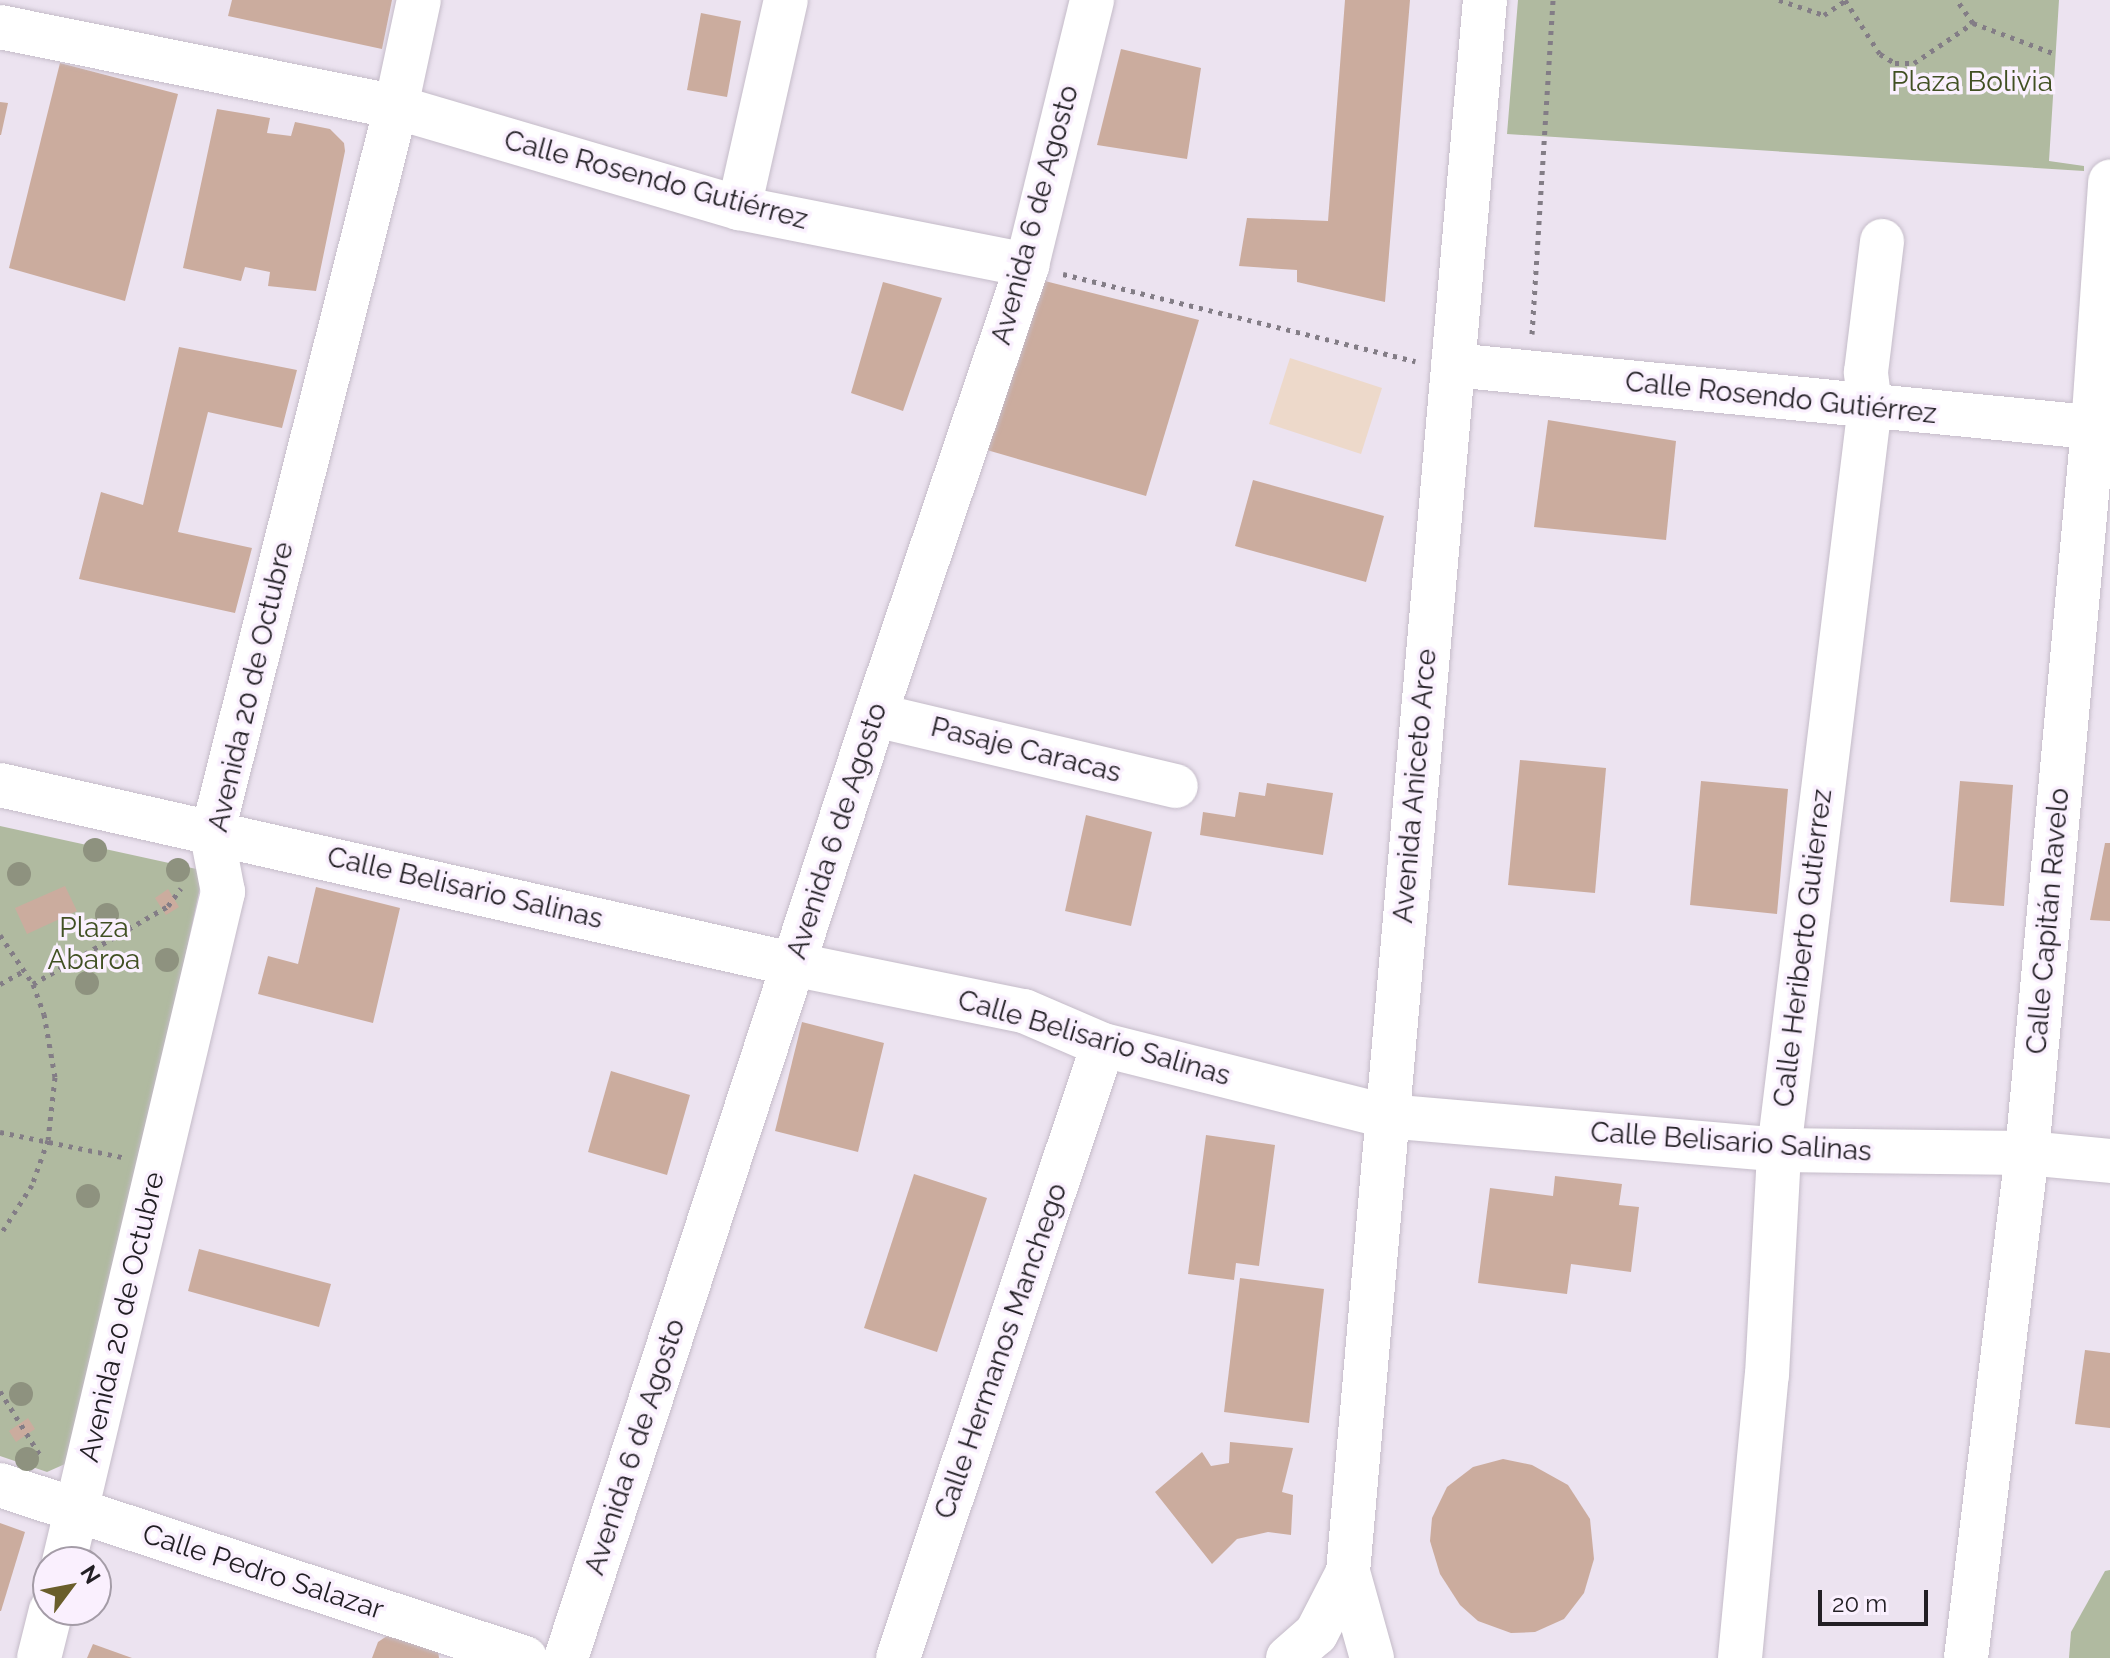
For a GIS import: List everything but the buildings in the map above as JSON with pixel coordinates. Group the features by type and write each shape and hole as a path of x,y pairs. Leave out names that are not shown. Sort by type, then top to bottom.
{"main road":[{"name":"Avenida 20 de Octubre","path":"68,1546 223,892 212,835 396,107 419,0"},
{"path":"739,208 786,0"},
{"name":"Avenida 6 de Agosto","path":"566,1658 792,964 1027,265 1092,0"},
{"name":"Avenida Aniceto Arce","path":"1372,1658 1348,1572 1485,0"},
{"name":"Calle Rosendo Gutiérrez","path":"35,20 396,107 739,208 1027,265"},
{"name":"Calle Capitán Ravelo","path":"1966,1658 2027,1153 2101,428 2110,182"},
{"name":"Calle Heriberto Gutierrez","path":"1740,1658 1767,1375 1779,1150 1870,406 1866,372 1882,241"},
{"name":"Calle Rosendo Gutiérrez","path":"1453,365 2101,428"},
{"name":"Pasaje Caracas","path":"875,715 1176,786"},
{"name":"Calle Belisario Salinas","path":"0,785 212,835 286,847 792,964 1024,1011 1103,1045 1386,1116 1779,1150 2027,1153 2110,1161"},
{"path":"1018,1032 1103,1045"},
{"name":"Calle Hermanos Manchego","path":"898,1658 1103,1045"},
{"name":"Calle Pedro Salazar","path":"0,1485 525,1658"},
{"name":"Avenida Aniceto Arce","path":"1288,1658 1316,1634 1348,1572"},
{"path":"39,1658 47,1626"}],"path":[{"path":"1779,0 1824,15 1845,1 1880,54 1895,63 1914,63 1973,23"},
{"path":"1958,0 1973,23 2053,53"},
{"path":"1531,338 1554,2"},
{"path":"1027,265 1405,360"},
{"path":"33,984 168,906 187,881"},
{"path":"0,935 33,984 44,1014 55,1077 48,1140 32,1185 0,1235"},
{"path":"0,984 25,970"},
{"path":"0,1132 130,1159"},
{"path":"0,1391 41,1456"}],"shaded area":[{"path":"1290,358 1382,388 1361,454 1269,424"}],"green space":[{"name":"Plaza Bolivia","path":"1518,0 2059,0 2049,161 2084,166 2084,171 1507,134"},
{"name":"Plaza Abaroa","path":"0,826 201,870 202,878 80,1450 74,1460 47,1472 0,1456"},
{"path":"2110,1570 2110,1658 2069,1658 2071,1632 2105,1571"}]}
